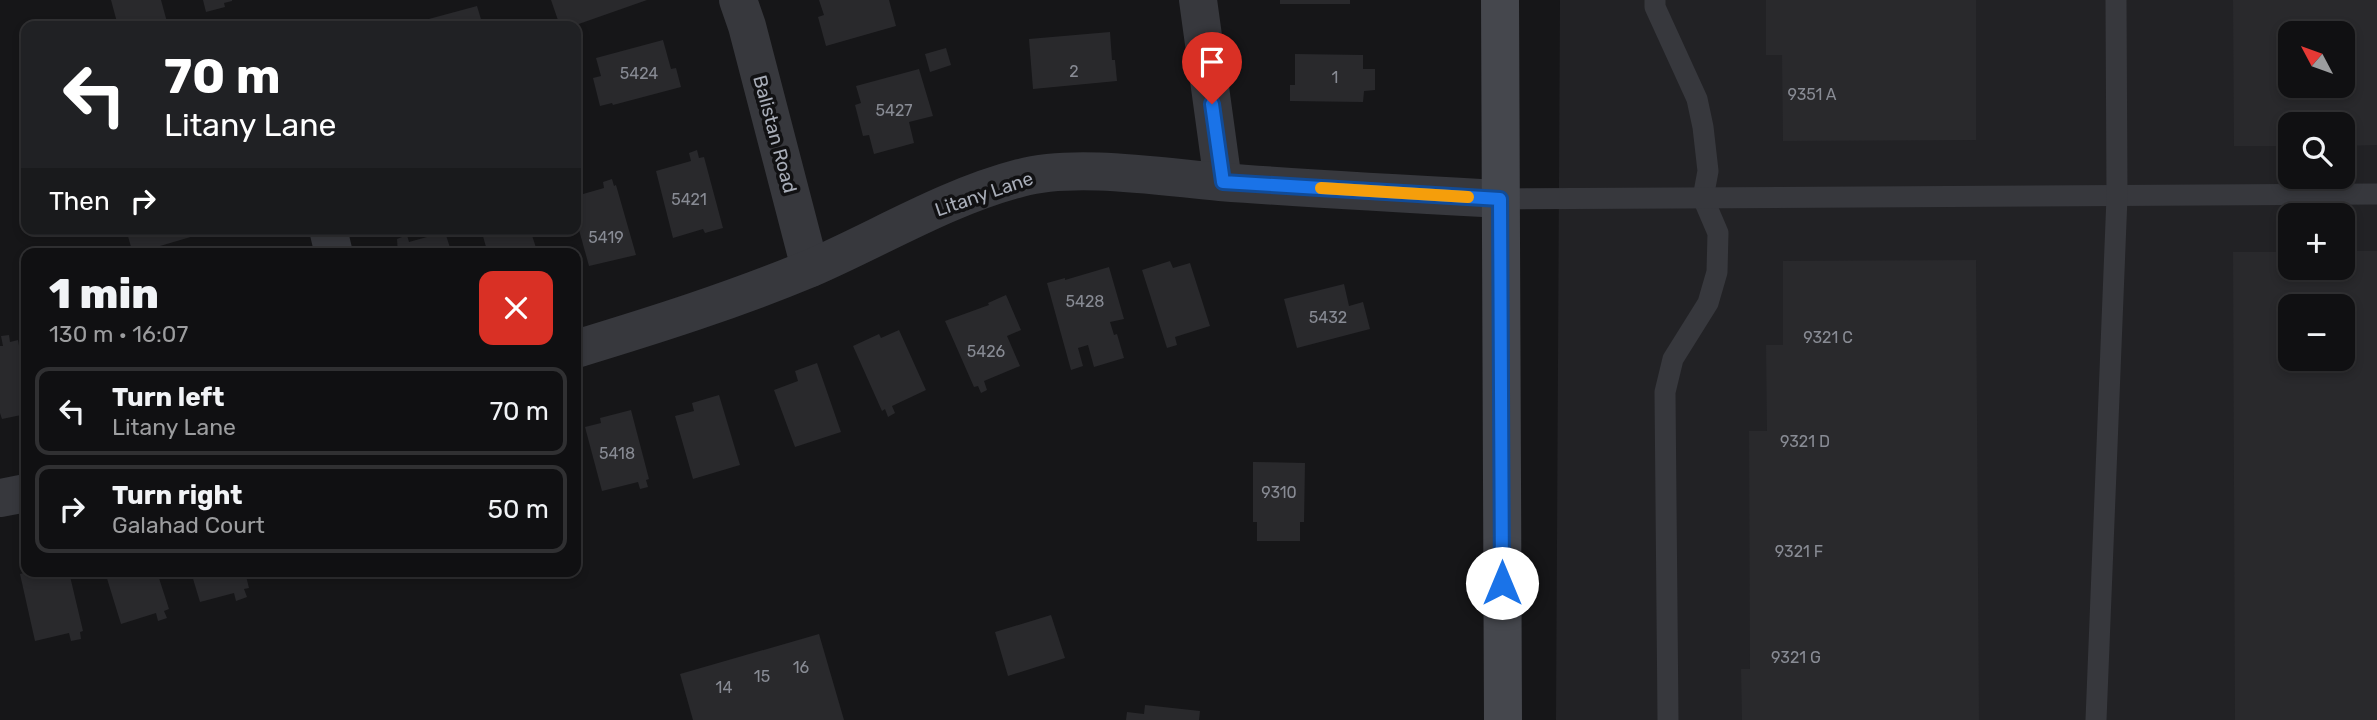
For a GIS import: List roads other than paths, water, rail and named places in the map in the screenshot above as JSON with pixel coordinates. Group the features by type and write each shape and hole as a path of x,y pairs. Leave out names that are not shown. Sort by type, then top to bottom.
{"main road":[{"path":"1500,0 1503,720"}],"street":[{"name":"Balistan Road","path":"738,0 810,268"},
{"path":"1198,0 1223,182"},
{"name":"Litany Lane","path":"581,348 686,316 810,268 924,215 1021,177 1058,172 1119,173 1500,199"},
{"path":"0,498 21,494"}],"lane":[{"path":"1655,0 1655,7 1696,99 1703,127 1708,171 1703,198 1718,233 1717,271 1708,303 1673,359 1665,392 1668,720"},
{"path":"2096,720 2117,197 2116,0"},
{"path":"1500,199 2377,194"}]}
